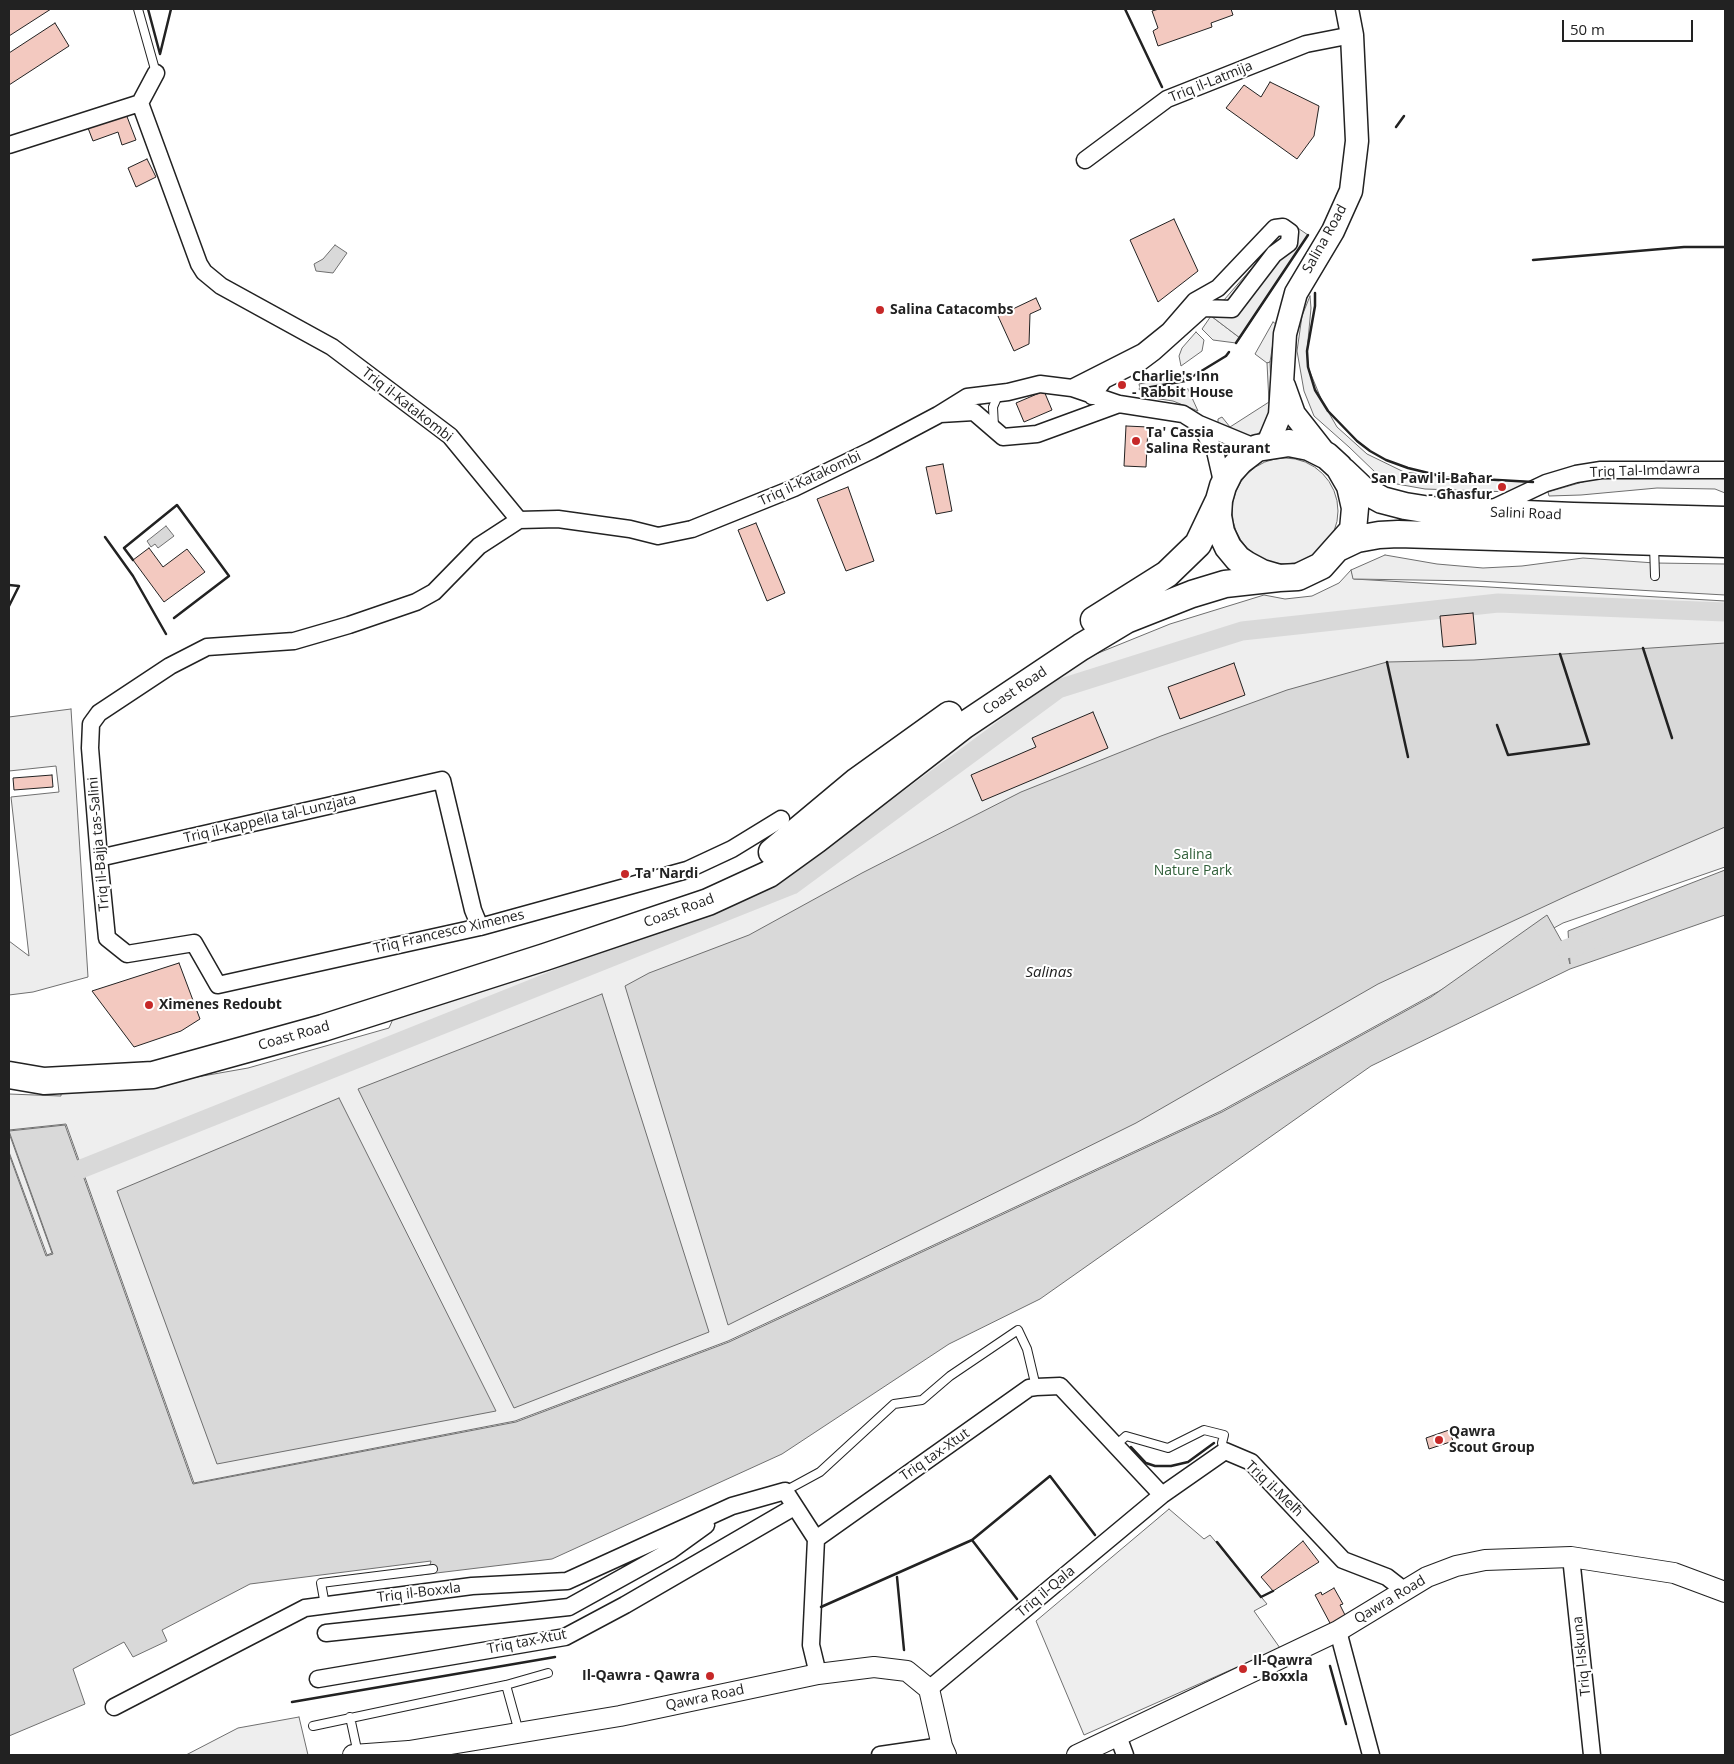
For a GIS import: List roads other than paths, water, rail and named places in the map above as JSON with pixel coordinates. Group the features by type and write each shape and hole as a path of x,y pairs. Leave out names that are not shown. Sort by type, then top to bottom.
{"highway":[{"path":"1289,443 1309,447 1333,462 1350,486 1355,508 1353,530 1321,566 1298,577 1279,578 1262,573 1247,565 1238,559 1228,546 1221,532 1219,524 1221,493 1230,472 1240,461 1262,447 1289,443"},
{"name":"Salini Road","path":"1333,462 1362,489 1382,500 1430,510 1725,520"},
{"name":"Coast Road","path":"9,1062 35,1066 150,1064 263,1036 682,898 745,870 774,851 857,781 994,683 1167,574 1198,544 1221,493"},
{"name":"Salini Road","path":"1338,548 1357,539 1398,534 1725,544"},
{"name":"Coast Road","path":"9,1075 44,1081 153,1075 323,1028 708,902 769,874 963,726 1081,646 1126,620 1192,594 1225,584 1279,578"}],"main road":[{"name":"Salina Road","path":"1262,447 1280,415 1285,334 1296,293 1333,231 1351,191 1357,140 1352,35 1347,9"},
{"name":"Salina Road","path":"1281,378 1294,414 1333,462"}],"street":[{"name":"Triq il-Latmija","path":"1085,160 1167,99 1306,44 1352,35"},
{"path":"9,145 140,103 156,73"},
{"name":"Triq il-Katakombi","path":"140,103 197,258 204,272 221,286 332,347 450,436 519,520 558,519 630,529 658,536 692,529 794,488 968,397 1040,384 1072,388 1119,404 1183,414 1199,424 1262,447"},
{"path":"1072,388 1143,352 1169,331 1195,301 1218,288 1275,228 1283,226 1290,232 1289,243 1274,254 1232,309 1203,308 1142,361 1104,380 1092,396"},
{"name":"Triq il-Katakombi","path":"938,414 974,412 1004,437 1037,434 1119,404"},
{"path":"1199,424 1215,451 1221,493"},
{"name":"Triq Tal-Imdawra","path":"1482,513 1546,483 1576,474 1601,470 1725,470"},
{"name":"Triq il-Bajja tas-Salini","path":"127,954 107,938 90,748 90,724 99,713 170,666 207,647 294,641 349,625 416,602 434,592 478,546 519,520"},
{"name":"Triq il-Kappella tal-Lunzjata","path":"99,858 442,780 474,910 480,927"},
{"name":"Triq Francesco Ximenes","path":"127,954 194,943 218,985 480,927 687,870 732,850 782,820"},
{"name":"Triq tax-Xtut","path":"816,1539 1029,1388 1060,1386 1116,1445"},
{"path":"1116,1445 1162,1495 1225,1451"},
{"name":"Triq il-Melħ","path":"1225,1451 1250,1462 1343,1560 1386,1577 1405,1592"},
{"path":"785,1491 816,1539 811,1644 818,1674"},
{"name":"Triq il-Boxxla","path":"114,1707 305,1608 472,1586 567,1581 732,1506 785,1491"},
{"name":"Triq il-Qala","path":"929,1689 1162,1495"},
{"name":"Triq il-Boxxla","path":"326,1633 569,1607 670,1552 732,1506"},
{"name":"Triq tax-Xtut","path":"318,1679 565,1637 625,1605 794,1507"},
{"name":"Qawra Road","path":"1077,1755 1338,1631 1427,1577 1456,1566 1485,1560 1571,1557 1674,1572 1725,1592"},
{"name":"Triq l-Iskuna","path":"1571,1557 1592,1755"},
{"path":"1338,1631 1371,1755"},
{"name":"Qawra Road","path":"355,1755 407,1754 519,1732 620,1716 818,1674 874,1667 907,1672 929,1689"},
{"path":"880,1755 944,1750 929,1689"},
{"path":"1118,1736 1125,1755"}],"lane":[{"path":"138,9 156,73"},
{"path":"994,429 993,407 999,392"},
{"path":"1654,542 1655,576"},
{"path":"785,1491 820,1472 894,1404 922,1400 950,1376 1018,1330 1027,1349 1036,1387"},
{"path":"1116,1445 1126,1436 1168,1448 1204,1430 1224,1435 1222,1443 1225,1451"},
{"path":"325,1605 322,1583 433,1569"},
{"path":"313,1726 506,1685 548,1673"},
{"path":"506,1685 519,1732"},
{"path":"350,1717 355,1755"}],"water":[{"path":"335,245 347,253 333,273 316,271 314,264 323,259"},
{"path":"166,526 174,536 158,548 155,544 151,547 147,541"},
{"name":"Salinas","path":"1725,643 1725,827 1571,894 1378,984 1136,1123 728,1325 625,986 649,973 749,935 862,873 1021,792 1161,736 1287,690 1387,662 1474,660"},
{"path":"1725,870 1725,915 1570,969 1371,1066 1040,1299 949,1344 782,1454 552,1559 420,1575 420,1568 430,1565 431,1561 250,1584 162,1630 167,1641 133,1657 124,1642 73,1669 85,1704 9,1736 9,1154 46,1256 53,1254 9,1131 65,1125 193,1484 516,1422 729,1342 1222,1112 1431,997 1547,915 1566,949 1570,964 1568,931"},
{"path":"602,994 709,1332 514,1408 358,1089"},
{"path":"339,1098 496,1411 217,1464 117,1191"}],"waterway":[{"path":"81,1169 792,885 1058,689 1242,631 1498,603 1725,612"},
{"path":"1566,949 1593,939"}],"place":[{"name":"Salina Catacombs","path":"880,310"},
{"name":"Charlie's Inn - Rabbit House","path":"1122,385"},
{"name":"Ta' Cassia Salina Restaurant","path":"1136,441"},
{"name":"San Pawl il-Baħar - Għasfur","path":"1502,487"},
{"name":"Ta' Nardi","path":"625,874"},
{"name":"Ximenes Redoubt","path":"149,1005"},
{"name":"Qawra Scout Group","path":"1439,1440"},
{"name":"Il-Qawra - Boxxla","path":"1243,1669"},
{"name":"Il-Qawra - Qawra","path":"710,1676"}],"park label":[{"name":"Salina Nature Park","path":"1193,864"}]}
